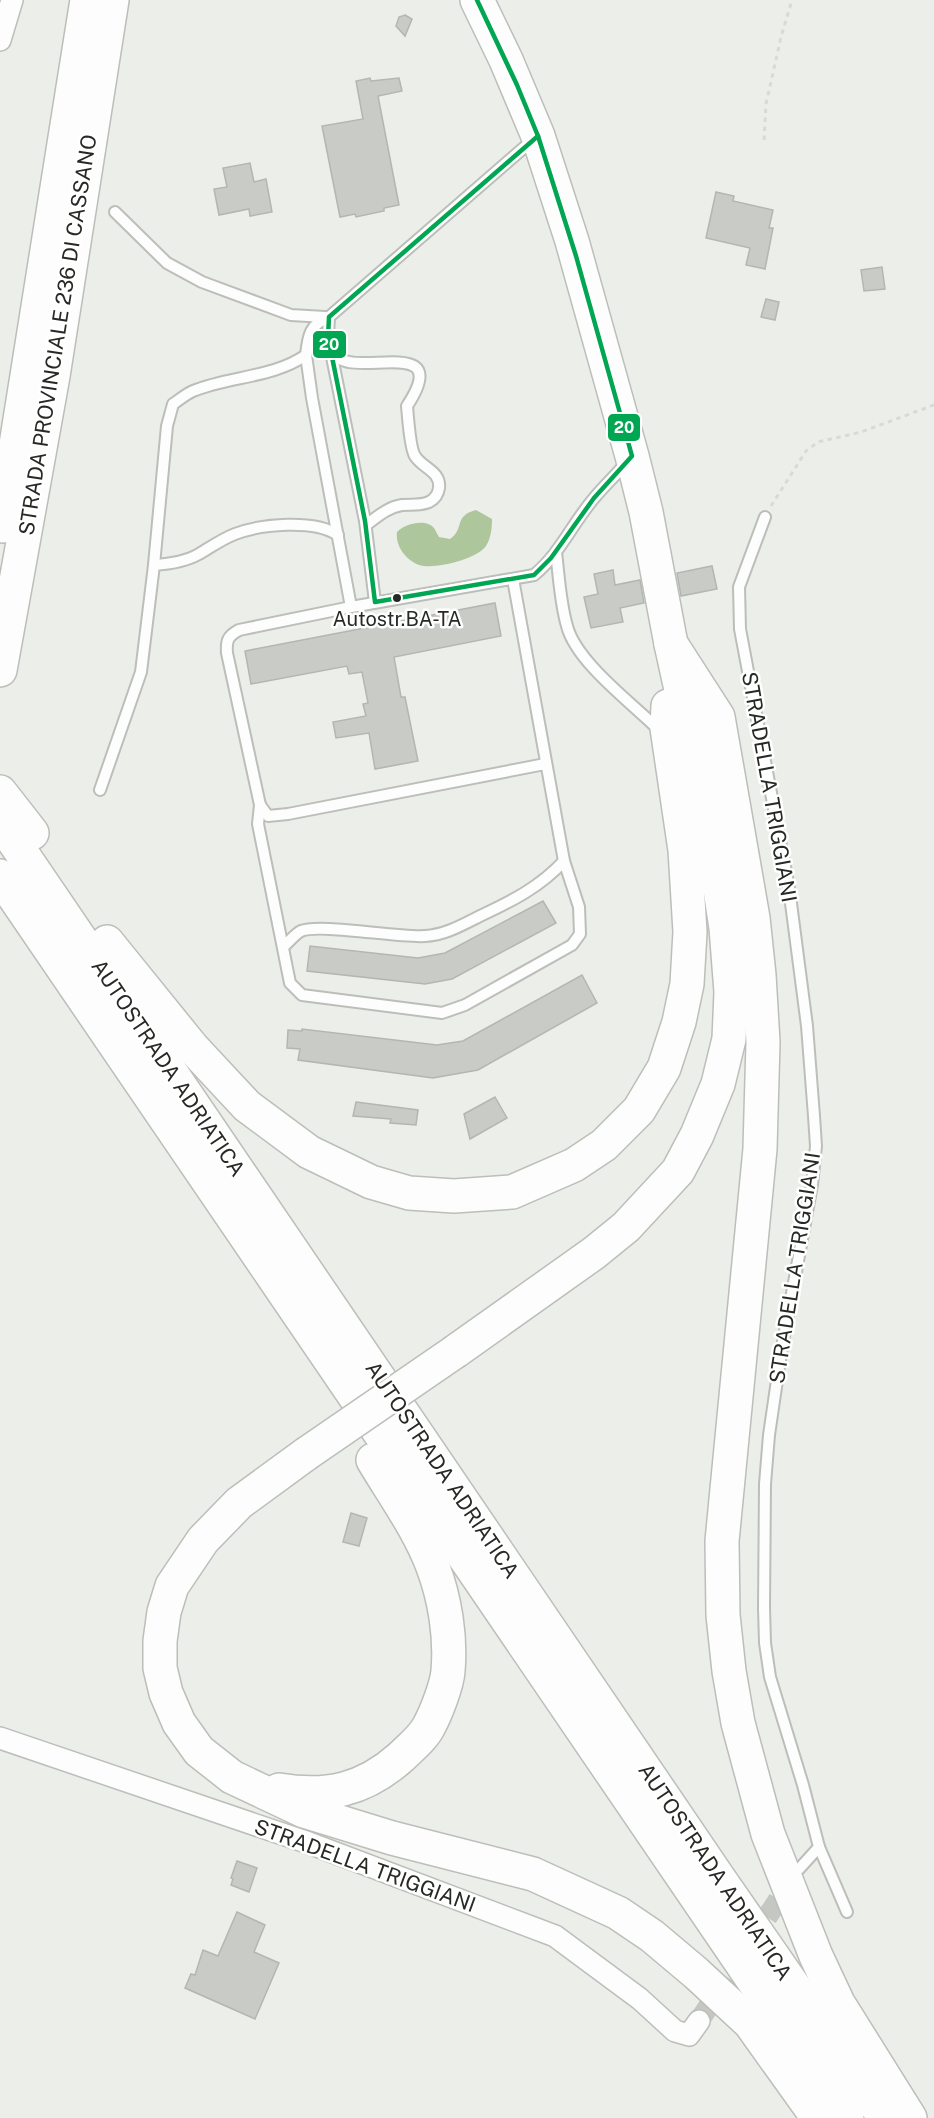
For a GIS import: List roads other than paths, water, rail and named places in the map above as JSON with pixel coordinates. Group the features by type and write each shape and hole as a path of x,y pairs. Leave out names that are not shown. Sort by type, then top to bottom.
{"highway":[{"name":"STRADA PROVINCIALE 236 DI CASSANO","path":"0,543 87,0"},
{"name":"STRADA PROVINCIALE 236 DI CASSANO","path":"0,670 53,375 112,0"},
{"path":"53,375 86,253 127,0"},
{"path":"461,0 506,60"},
{"path":"477,0 506,60 538,136 572,241 646,512 671,644 690,726 726,928 730,992 729,1039 718,1084 697,1135 678,1171 626,1227 558,1281 306,1454 239,1503 203,1540 172,1586 164,1612 160,1641 160,1668 166,1693 178,1723 199,1751 232,1777 304,1811 349,1826 533,1874 618,1913 661,1944 750,2023 818,2118"},
{"path":"492,0 496,8 506,60"},
{"path":"0,792 41,844 117,956 192,1047 247,1106 284,1135 309,1152 370,1182 409,1193 454,1196 512,1192 574,1165 604,1145 639,1110 664,1068 679,1022 687,984 690,932 685,850 667,728 671,644"},
{"path":"671,644 718,717 753,918 763,1042 760,1149 722,1541 723,1615 731,1682 741,1735 768,1834 816,1956 838,2003 910,2118"},
{"name":"AUTOSTRADA ADRIATICA","path":"0,821 885,2118"},
{"name":"AUTOSTRADA ADRIATICA","path":"0,876 847,2118"},
{"path":"198,1167 418,1537 433,1567 447,1623 448,1672 428,1728 391,1766 366,1783 328,1793 302,1794 232,1777"}],"street":[{"path":"0,40 12,0"},
{"name":"STRADELLA TRIGGIANI","path":"0,1738 309,1843 555,1936 640,1999 675,2031 689,2035 699,2021"}],"lane":[{"path":"351,606 312,398 306,355 307,341 312,328 319,321 329,317 538,136"},
{"path":"115,212 167,263 202,282 291,315 329,317"},
{"path":"329,317 328,337 366,525 375,602"},
{"path":"100,790 141,672 167,426 172,404 192,392 269,372 306,355"},
{"path":"331,355 350,363 399,361 408,363 418,373 417,391 407,406 411,437 415,456 436,476 439,483 438,492 435,498 428,503 402,505 389,509 366,525"},
{"path":"513,579 564,861 579,907 580,934 572,945 465,1005 442,1013 302,994 290,983 258,824 260,805 226,642 230,635 239,630 351,606 534,575 556,552 595,496 632,456"},
{"name":"STRADELLA TRIGGIANI","path":"765,517 739,586 740,629 789,888 807,1026 816,1146 812,1185 781,1353 769,1435 765,1484 765,1643 770,1677 819,1847 847,1912"},
{"path":"154,565 177,563 235,534 260,528 314,526 331,530 338,535"},
{"path":"556,552 567,628 576,646 610,684 669,740"},
{"path":"260,805 268,816 288,814 545,764"},
{"path":"284,946 302,931 325,929 389,936 426,936 448,932 525,895 552,874 564,861"},
{"path":"799,1869 819,1847"}],"tunnel":[{"path":"699,2021 792,1879"}],"place":[{"name":"Autostr.BA-TA","path":"397,598"}]}
